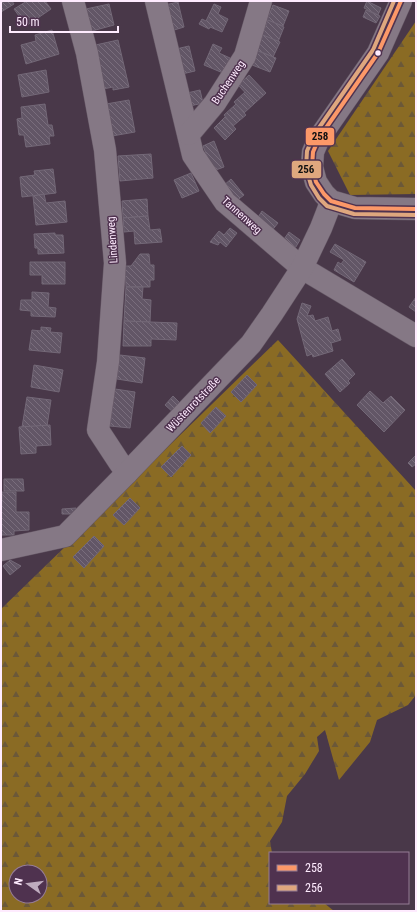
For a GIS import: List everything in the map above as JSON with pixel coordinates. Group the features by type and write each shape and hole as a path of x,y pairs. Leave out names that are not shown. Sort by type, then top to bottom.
{"street":[{"name":"Lindenweg","path":"73,1 87,53 104,150 115,263 108,362 98,430 118,462 127,473"},
{"name":"Tannenweg","path":"156,1 193,155 225,202 302,268 416,336"},
{"name":"Buchenweg","path":"189,134 215,103 245,56 261,1"},
{"path":"401,1 378,53 319,138 313,152 312,167 316,182 324,194 331,200 355,208 416,209"},
{"name":"Wüstenrotstraße","path":"1,550 65,536 251,344 302,268 321,228 331,200"}],"green space":[{"path":"416,21 416,194 350,195 328,151"},
{"path":"278,340 416,491 416,695 408,705 377,720 370,742 339,780 325,730 317,737 319,751 305,774 287,796 282,822 270,841 272,852 269,852 269,904 325,904 334,911 1,911 1,609"}],"building":[{"path":"1,1 12,1 14,4 1,12"},
{"path":"27,1 45,1 51,9 26,26 14,9"},
{"path":"367,1 381,8 378,15 364,8"},
{"path":"178,2 184,27 171,31 165,5"},
{"path":"109,4 114,25 92,31 86,9"},
{"path":"214,4 221,7 218,14 228,19 222,32 210,27 209,29 199,24 202,19 206,21"},
{"path":"273,5 289,11 283,26 267,20"},
{"path":"366,10 380,16 376,23 363,17"},
{"path":"268,20 284,27 278,42 262,35"},
{"path":"52,30 59,54 26,64 21,45 36,41 35,35"},
{"path":"263,35 280,42 273,57 257,50"},
{"path":"118,40 129,87 113,90 113,87 103,89 91,46"},
{"path":"213,44 222,48 219,53 230,58 223,73 204,65"},
{"path":"189,46 195,71 182,74 176,49"},
{"path":"258,51 276,58 270,72 252,65"},
{"path":"46,70 49,92 22,97 18,75"},
{"path":"249,75 266,93 255,103 238,85"},
{"path":"200,90 203,103 190,106 187,93"},
{"path":"245,92 255,103 244,113 234,102"},
{"path":"129,100 135,132 112,136 106,104"},
{"path":"45,104 48,125 52,125 54,136 49,136 50,144 26,147 24,135 19,135 17,119 22,118 21,107"},
{"path":"236,104 246,115 233,126 224,115"},
{"path":"225,117 236,129 225,140 214,128"},
{"path":"214,141 224,167 213,171 203,146"},
{"path":"151,154 153,178 120,181 118,156"},
{"path":"53,169 56,193 22,197 20,177 35,175 34,171"},
{"path":"191,173 199,191 182,198 174,180"},
{"path":"231,179 244,195 235,202 222,187"},
{"path":"44,194 46,203 65,201 67,222 36,225 33,196"},
{"path":"147,199 148,216 123,218 122,201"},
{"path":"262,211 278,223 270,233 255,222"},
{"path":"148,216 150,230 160,229 162,242 135,244 134,231 124,232 123,218"},
{"path":"230,228 237,233 226,247 220,242 218,245 210,242 219,231 224,235"},
{"path":"289,232 300,240 294,250 282,242"},
{"path":"55,233 55,235 63,235 64,253 38,254 38,248 35,248 34,234"},
{"path":"335,244 366,262 354,282 334,270 338,262 341,264 344,260 330,252"},
{"path":"140,254 149,254 150,265 154,265 154,280 150,280 150,287 126,287 125,266 131,266"},
{"path":"30,262 65,262 65,284 42,284 42,275 30,275"},
{"path":"126,287 143,287 142,299 151,300 150,322 124,321"},
{"path":"32,292 49,293 48,307 56,308 55,317 31,316 31,311 20,310 21,300 32,300"},
{"path":"416,297 416,312 409,307"},
{"path":"302,303 311,306 307,316 313,315 315,321 328,317 332,331 338,329 341,340 331,343 333,351 313,357 312,354 307,356 297,319"},
{"path":"124,321 177,323 176,340 151,339 151,346 123,346"},
{"path":"41,327 51,328 50,332 62,333 60,353 29,350 32,330 41,331"},
{"path":"120,355 145,358 142,383 117,379"},
{"path":"342,359 355,374 348,381 350,383 340,392 325,374"},
{"path":"34,365 63,370 59,392 31,387"},
{"path":"247,375 257,385 241,402 231,392"},
{"path":"115,389 135,392 130,428 110,426"},
{"path":"370,391 383,403 391,396 405,410 384,432 357,405"},
{"path":"173,396 182,405 174,413 165,405"},
{"path":"27,397 51,400 47,426 22,427"},
{"path":"216,407 226,416 210,433 201,423"},
{"path":"50,425 51,445 36,446 36,453 21,454 19,427"},
{"path":"182,446 191,455 171,477 161,467"},
{"path":"416,455 416,464 412,467 408,463"},
{"path":"4,479 23,479 24,491 4,491"},
{"path":"2,492 16,492 16,512 29,512 29,530 14,531 14,535 1,535"},
{"path":"130,498 140,508 124,525 113,515"},
{"path":"76,508 76,514 62,514 62,509"},
{"path":"94,536 104,546 84,568 73,557"},
{"path":"10,560 21,566 10,575 3,566"}],"transit line":[{"name":"256","path":"394,1 373,50 314,135 307,151 306,168 311,185 319,198 327,206 354,214 416,215"},
{"name":"258","path":"401,1 378,53 319,138 313,152 312,167 316,182 331,201 355,208 416,209"}]}
